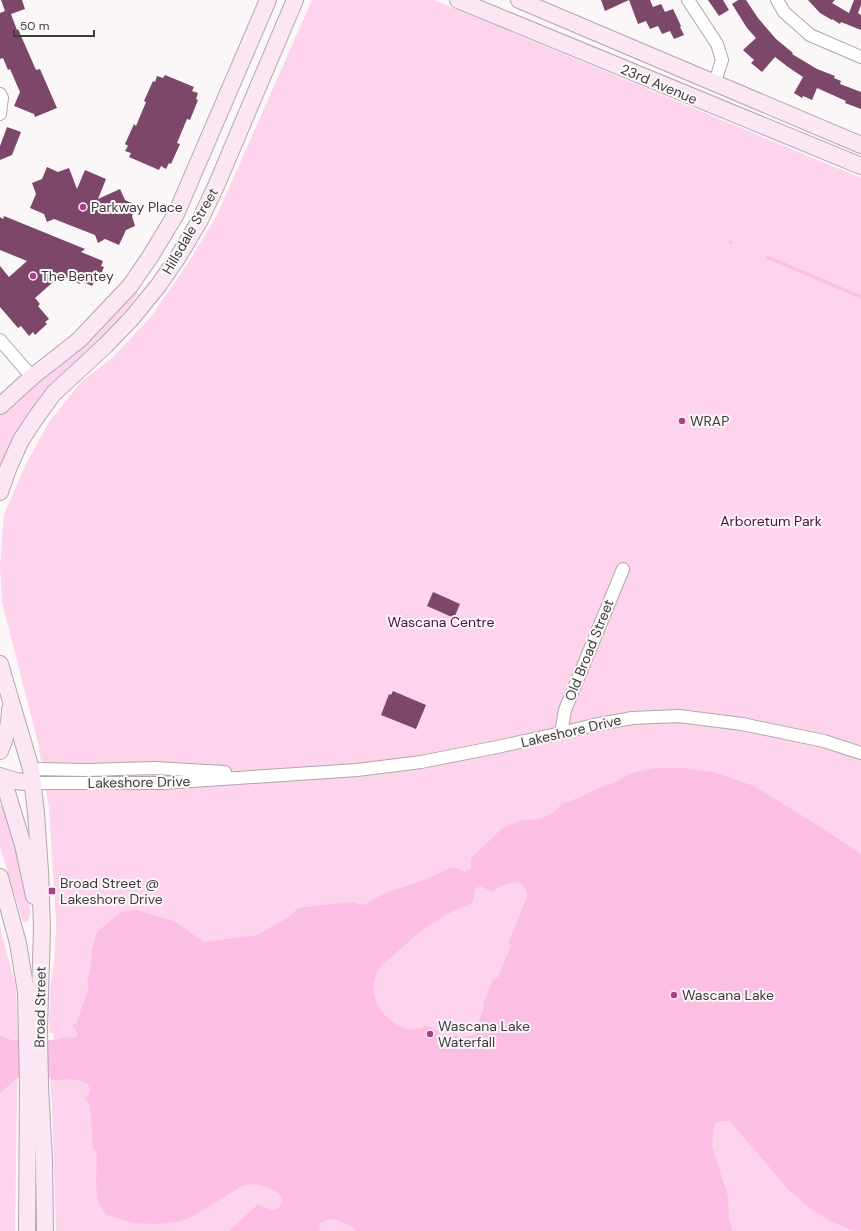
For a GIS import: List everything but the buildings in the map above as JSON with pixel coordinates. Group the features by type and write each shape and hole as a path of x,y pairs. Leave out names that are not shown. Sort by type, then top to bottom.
{"main road":[{"name":"Hillsdale Street","path":"0,406 32,377 84,335 130,286 150,257 176,214 268,0"},
{"name":"Hillsdale Street","path":"0,492 21,440 54,393 106,345 131,319 158,286 178,257 200,220 216,186 295,0"},
{"name":"23rd Avenue","path":"458,0 861,166"},
{"name":"23rd Avenue","path":"519,0 861,145"},
{"path":"0,664 9,695 10,718 5,741 0,751"},
{"name":"Broad Street","path":"9,695 32,776 40,872 42,928 33,1030 34,1086 27,1231"},
{"name":"Lakeshore Drive","path":"0,778 32,776"},
{"path":"0,778 6,789 23,845 42,928"},
{"name":"Broad Street","path":"0,877 18,943 33,1030"},
{"name":"Broad Street","path":"34,1086 44,1160 45,1231"}],"street":[{"path":"688,0 717,44 722,60 715,82"},
{"path":"778,0 784,12 810,35 861,57"},
{"path":"0,94 2,98 0,114"},
{"path":"0,340 32,377"},
{"name":"Old Broad Street","path":"561,733 565,710 622,569"},
{"name":"Lakeshore Drive","path":"32,776 88,770 152,768 278,775 357,770 421,762 632,718 680,716 742,724 824,741 861,753"}],"green space":[{"name":"Wascana Centre","path":"312,0 434,0 861,178 861,1231 56,1231 50,1081 54,1033 49,1033 50,990 55,954 56,920 49,808 38,743 2,602 0,565 4,514 26,464 49,422 82,381 112,358 150,318 188,263 217,215"},
{"path":"135,290 139,293 120,318 89,351 57,380 24,419 0,468 0,414 103,326"},
{"path":"0,805 4,806 29,893 30,915 28,922 23,922 0,847"},
{"path":"0,927 16,987 18,1035 15,1231 0,1231"}],"shaded area":[{"name":"Wascana Lake","path":"656,768 682,768 713,772 754,786 861,854 861,1231 854,1231 830,1221 808,1207 787,1188 730,1121 720,1121 714,1124 712,1146 728,1196 729,1218 732,1231 356,1231 349,1225 334,1219 328,1219 320,1223 319,1231 229,1231 257,1205 273,1210 277,1209 281,1205 282,1199 278,1192 255,1184 240,1187 190,1218 159,1224 132,1223 107,1215 98,1201 96,1183 97,1151 93,1151 90,1105 85,1098 90,1093 89,1086 80,1081 68,1079 52,1080 50,1078 17,1078 0,1093 0,1035 12,1040 54,1040 65,1037 74,1038 78,1035 73,1025 78,1022 89,986 87,981 90,972 92,950 97,932 121,912 136,910 174,921 204,942 257,935 289,917 298,908 350,902 365,905 381,895 429,878 452,867 465,872 471,869 471,859 473,856 503,828 521,820 541,819 553,813 562,804 581,797 598,788 614,783 631,773","holes":["515,882 524,887 527,897 509,942 511,946 498,977 493,980 483,1004 484,1008 479,1021 480,1026 476,1035 459,1038 458,1035 449,1035 446,1039 441,1039 438,1037 440,1032 424,1025 422,1029 417,1028 408,1030 389,1019 382,1012 374,994 374,984 377,974 383,964 422,930 451,912 471,904 474,899 474,890 480,886 491,891 506,884"]}],"waterway":[{"path":"767,257 861,297"}],"place":[{"name":"Parkway Place","path":"83,207"},
{"name":"The Bentey","path":"33,276"},
{"name":"WRAP","path":"682,421"},
{"name":"Broad Street @ Lakeshore Drive","path":"52,891"},
{"name":"Wascana Lake","path":"674,995"},
{"name":"Wascana Lake Waterfall","path":"430,1034"}],"park label":[{"name":"Arboretum Park","path":"771,521"}]}
